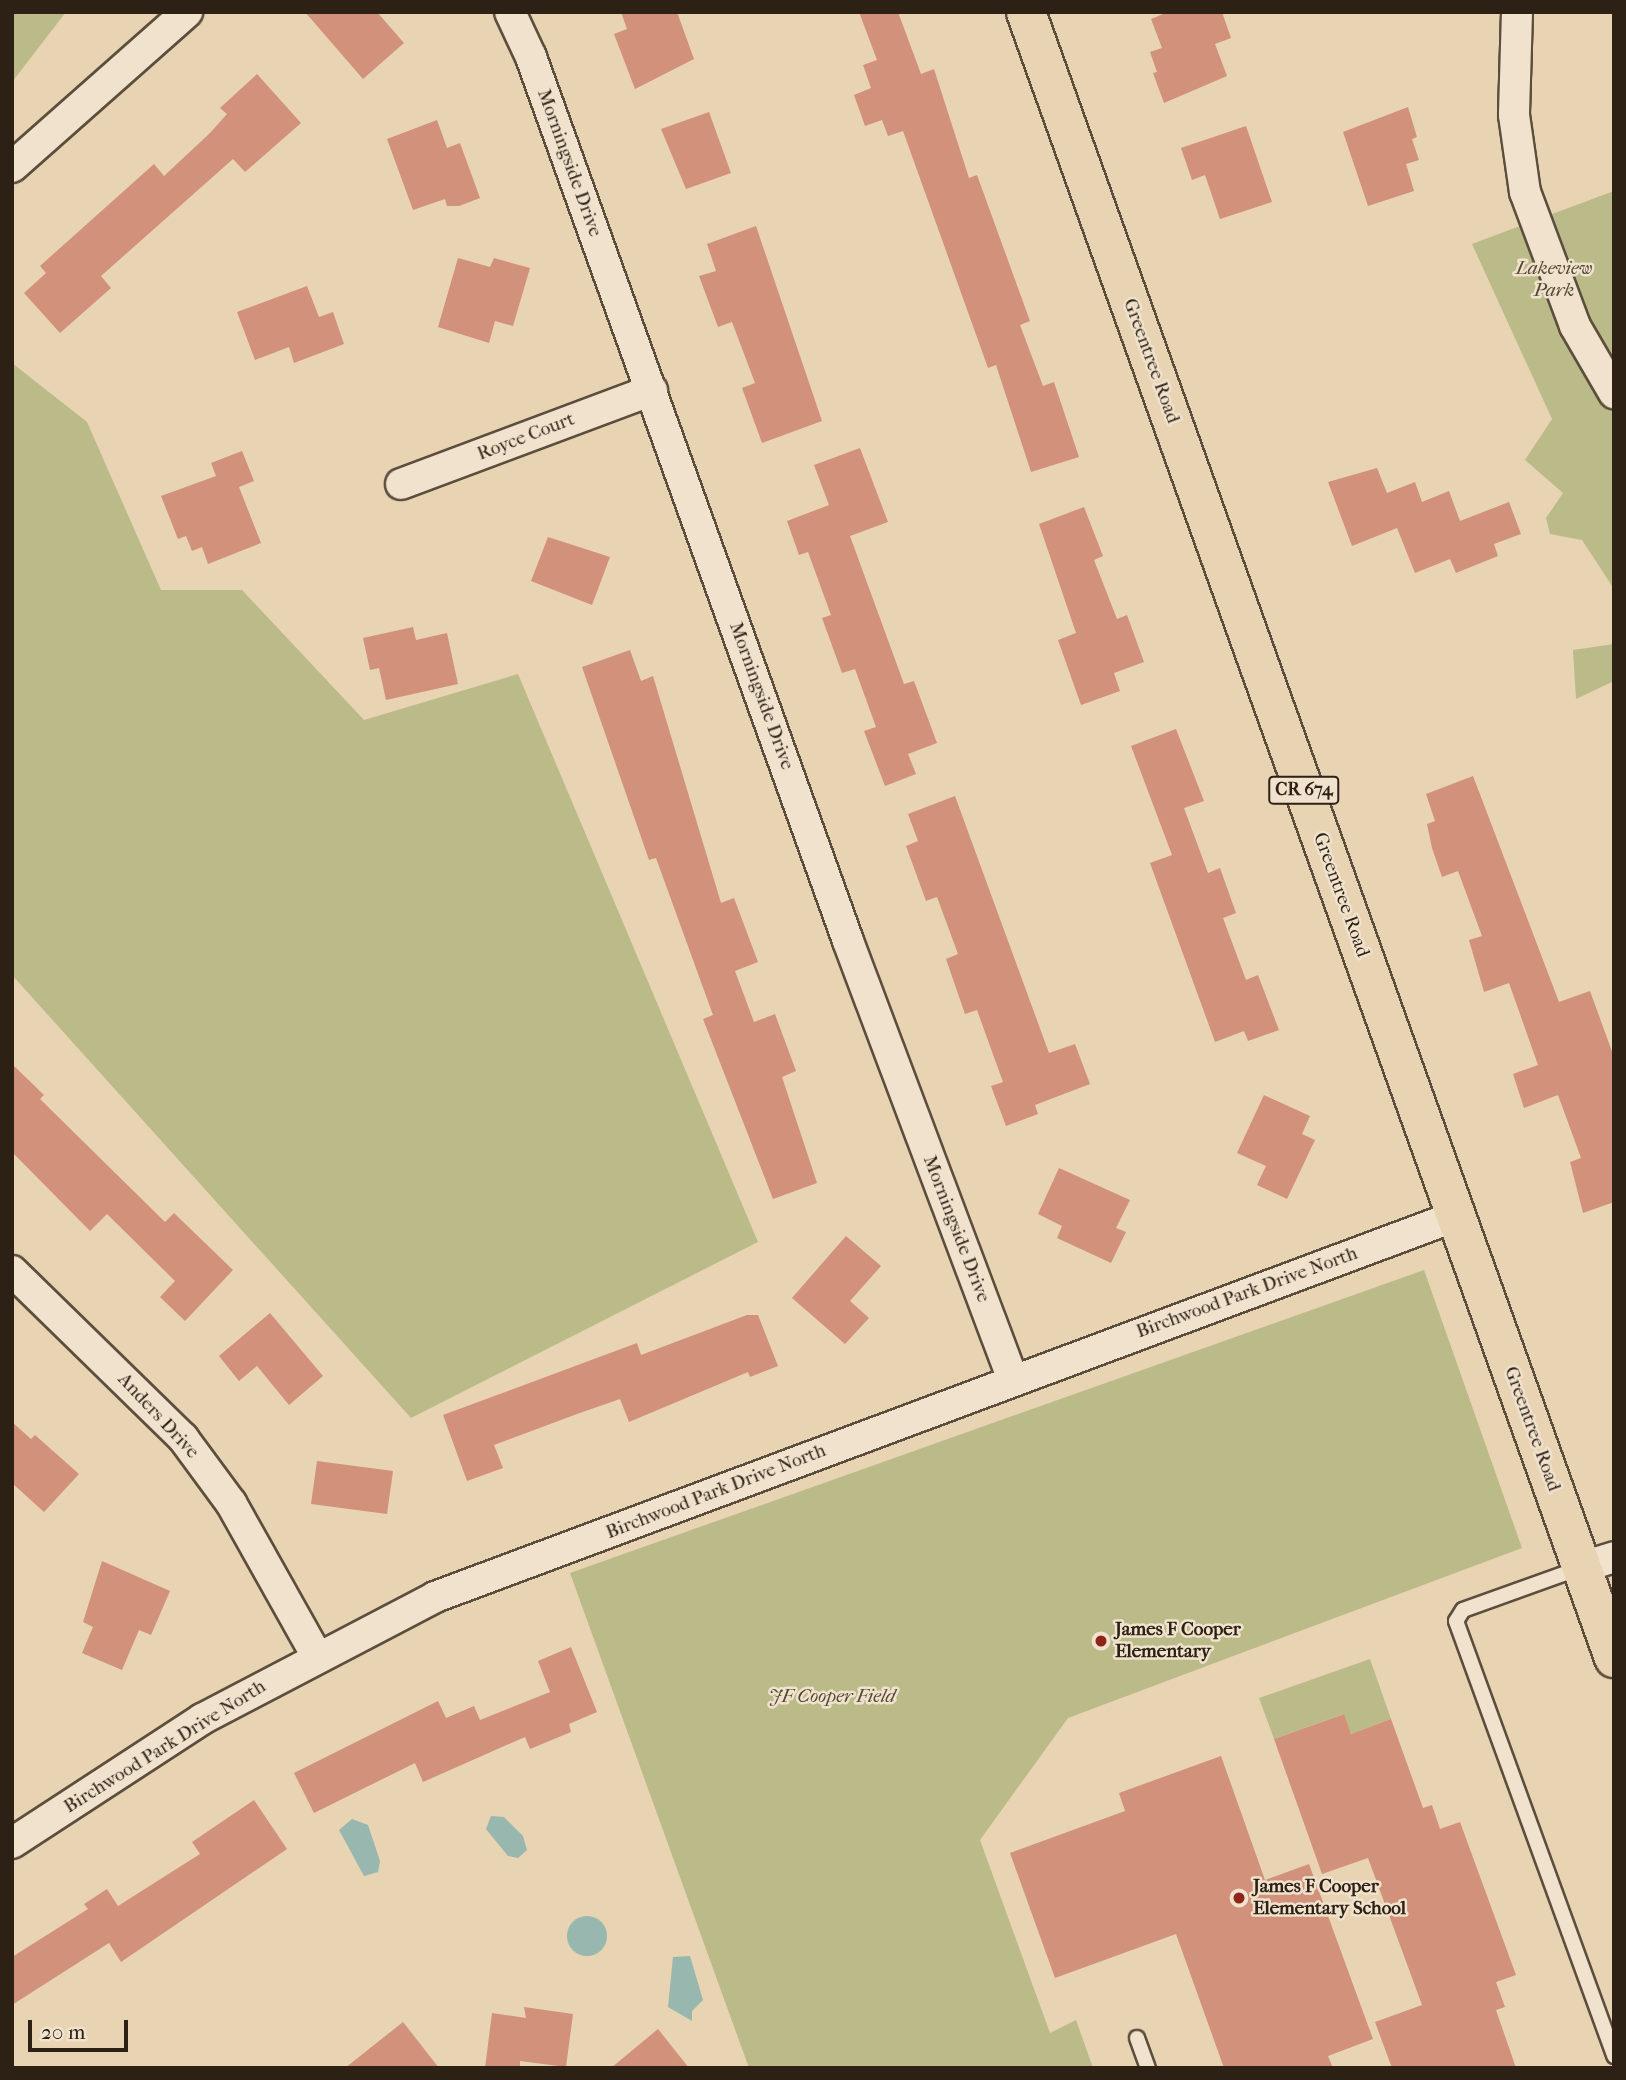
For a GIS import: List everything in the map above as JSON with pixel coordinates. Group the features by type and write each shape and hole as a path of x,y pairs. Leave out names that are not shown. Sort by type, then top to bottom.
{"main road":[{"name":"Greentree Road","path":"1026,12 1456,1216 1598,1562 1614,1658"}],"street":[{"path":"12,167 187,12"},
{"name":"Morningside Drive","path":"510,12 531,57 848,941 1013,1380"},
{"path":"1517,12 1514,115 1525,192 1575,326 1614,393"},
{"name":"Royce Court","path":"401,484 652,390"},
{"name":"Birchwood Park Drive North","path":"12,1843 202,1719 317,1656 435,1597 1456,1216"},
{"name":"Anders Drive","path":"12,1271 183,1438 231,1503 317,1656"}],"lane":[{"path":"1598,1562 1463,1610 1456,1621 1614,2056"},
{"path":"1137,2038 1148,2068"}],"green space":[{"path":"12,12 66,12 12,82"},
{"name":"Lakeview Park","path":"1614,191 1614,589 1582,540 1550,534 1546,518 1563,493 1525,460 1552,419 1472,244"},
{"path":"12,363 87,422 161,590 242,590 364,720 518,674 758,1242 411,1418 12,975"},
{"path":"1614,644 1614,681 1576,699 1573,650"},
{"name":"JF Cooper Field","path":"1424,1270 1522,1548 1068,1718 980,1840 1050,2033 1076,2020 1093,2068 749,2068 570,1573"},
{"path":"1370,1659 1391,1719 1351,1734 1343,1714 1274,1739 1259,1698"}],"water":[{"path":"491,1816 504,1817 523,1836 527,1850 518,1858 508,1856 486,1829"},
{"path":"352,1819 368,1825 380,1861 378,1872 364,1876 339,1830"},
{"path":"587,1916 595,1917 601,1922 606,1928 606,1944 601,1950 595,1955 587,1956 579,1955 573,1950 568,1944 567,1936 568,1928 573,1922 579,1917"},
{"path":"690,1956 703,2000 692,2011 692,2021 668,2007 673,1957"}],"building":[{"path":"305,12 377,12 404,43 363,79"},
{"path":"621,12 677,12 694,59 635,89 614,34 627,29"},
{"path":"859,12 898,12 921,74 934,69 969,178 977,175 1030,321 1020,325 1043,386 1054,382 1079,457 1031,472 996,365 988,368 903,131 888,136 882,120 865,126 854,95 871,88 863,65 877,60"},
{"path":"1168,12 1222,12 1231,38 1215,44 1227,76 1164,103 1153,73 1157,72 1150,52 1162,48 1151,19"},
{"path":"257,74 301,123 245,172 233,159 101,276 111,288 60,333 24,293 46,273 40,266 154,164 164,176 210,133 227,114 220,108"},
{"path":"1408,107 1417,137 1412,139 1419,160 1406,164 1414,191 1368,206 1343,132"},
{"path":"709,112 731,173 686,189 661,129"},
{"path":"437,120 447,148 460,143 480,198 459,206 447,206 445,199 413,210 387,139"},
{"path":"1246,126 1272,202 1220,219 1205,175 1192,180 1181,148"},
{"path":"756,226 822,421 762,443 742,388 755,383 732,322 718,327 699,276 716,271 707,244"},
{"path":"458,258 490,267 494,258 530,268 513,326 495,321 489,343 438,327"},
{"path":"307,286 319,317 333,312 344,344 294,363 289,347 255,360 237,312"},
{"path":"860,448 888,522 850,536 904,684 914,681 937,743 908,754 916,774 885,786 864,731 876,727 855,669 842,673 822,618 831,615 808,552 799,555 787,521 829,505 814,465"},
{"path":"242,451 254,481 239,487 261,543 208,564 202,547 192,551 186,536 178,539 161,496 216,476 211,463"},
{"path":"1377,468 1387,493 1415,482 1422,502 1449,491 1460,521 1509,502 1521,534 1494,544 1498,556 1456,573 1450,559 1415,573 1397,528 1352,546 1328,482"},
{"path":"1084,507 1103,556 1094,560 1117,619 1127,615 1144,662 1114,673 1120,691 1081,705 1058,640 1076,633 1039,524"},
{"path":"548,537 610,557 592,605 531,581"},
{"path":"413,627 416,640 447,633 458,684 386,700 379,668 370,670 363,638"},
{"path":"630,650 641,681 653,676 721,903 734,898 758,962 735,971 754,1022 775,1014 796,1071 782,1077 817,1183 773,1199 703,1019 713,1015 656,858 649,860 582,667"},
{"path":"1176,729 1204,801 1184,808 1208,873 1220,868 1236,913 1223,918 1246,980 1258,975 1279,1030 1248,1041 1244,1031 1215,1042 1150,863 1172,855 1131,746"},
{"path":"1473,776 1559,1002 1590,991 1614,1057 1614,1202 1583,1213 1570,1162 1581,1158 1558,1095 1524,1108 1513,1074 1538,1065 1509,983 1484,992 1469,940 1482,936 1458,871 1442,877 1432,848 1427,824 1435,821 1426,794"},
{"path":"955,796 1049,1053 1075,1044 1090,1084 1035,1105 1038,1114 1006,1126 991,1086 1003,1082 977,1010 965,1014 946,959 958,954 937,897 926,901 906,846 918,841 908,814"},
{"path":"12,1064 44,1095 40,1099 165,1222 174,1213 233,1270 185,1321 160,1297 175,1281 107,1214 90,1231 12,1152"},
{"path":"1264,1095 1310,1116 1302,1134 1315,1140 1287,1199 1257,1185 1266,1166 1237,1153"},
{"path":"1059,1168 1130,1200 1116,1228 1126,1232 1111,1263 1057,1238 1062,1226 1038,1214"},
{"path":"846,1236 881,1266 850,1301 869,1318 845,1344 792,1298"},
{"path":"270,1313 323,1376 289,1405 257,1366 239,1381 219,1356"},
{"path":"747,1315 758,1315 778,1366 750,1377 748,1372 629,1422 620,1399 577,1414 494,1445 503,1468 467,1481 443,1415 637,1343 641,1355"},
{"path":"12,1422 31,1439 35,1435 79,1474 44,1512 12,1483"},
{"path":"317,1461 393,1471 387,1514 311,1504"},
{"path":"102,1561 170,1591 151,1635 139,1630 122,1670 82,1653 93,1627 83,1622"},
{"path":"571,1647 597,1712 569,1724 571,1732 530,1749 525,1737 423,1782 415,1763 314,1813 294,1773 438,1701 446,1718 474,1706 480,1720 550,1692 538,1661"},
{"path":"1344,1714 1351,1734 1391,1719 1423,1808 1432,1805 1440,1829 1460,1822 1516,1975 1496,1982 1505,2007 1496,2010 1516,2068 1392,2068 1375,2022 1422,2005 1368,1858 1322,1874 1274,1739"},
{"path":"1221,1756 1265,1880 1309,1864 1373,2039 1328,2056 1333,2068 1224,2068 1176,1934 1055,1978 1010,1853 1125,1811 1119,1793"},
{"path":"254,1800 287,1849 121,1962 109,1943 12,2005 12,1957 88,1909 84,1904 107,1889 118,1906 200,1854 192,1842"},
{"path":"524,2007 573,2014 566,2067 520,2061 520,2068 485,2068 492,2013 526,2018"},
{"path":"403,2022 439,2068 345,2068"},
{"path":"658,2029 689,2068 611,2068"}],"place":[{"name":"James F Cooper Elementary","path":"1101,1641"},
{"name":"James F Cooper Elementary School","path":"1239,1898"}]}
